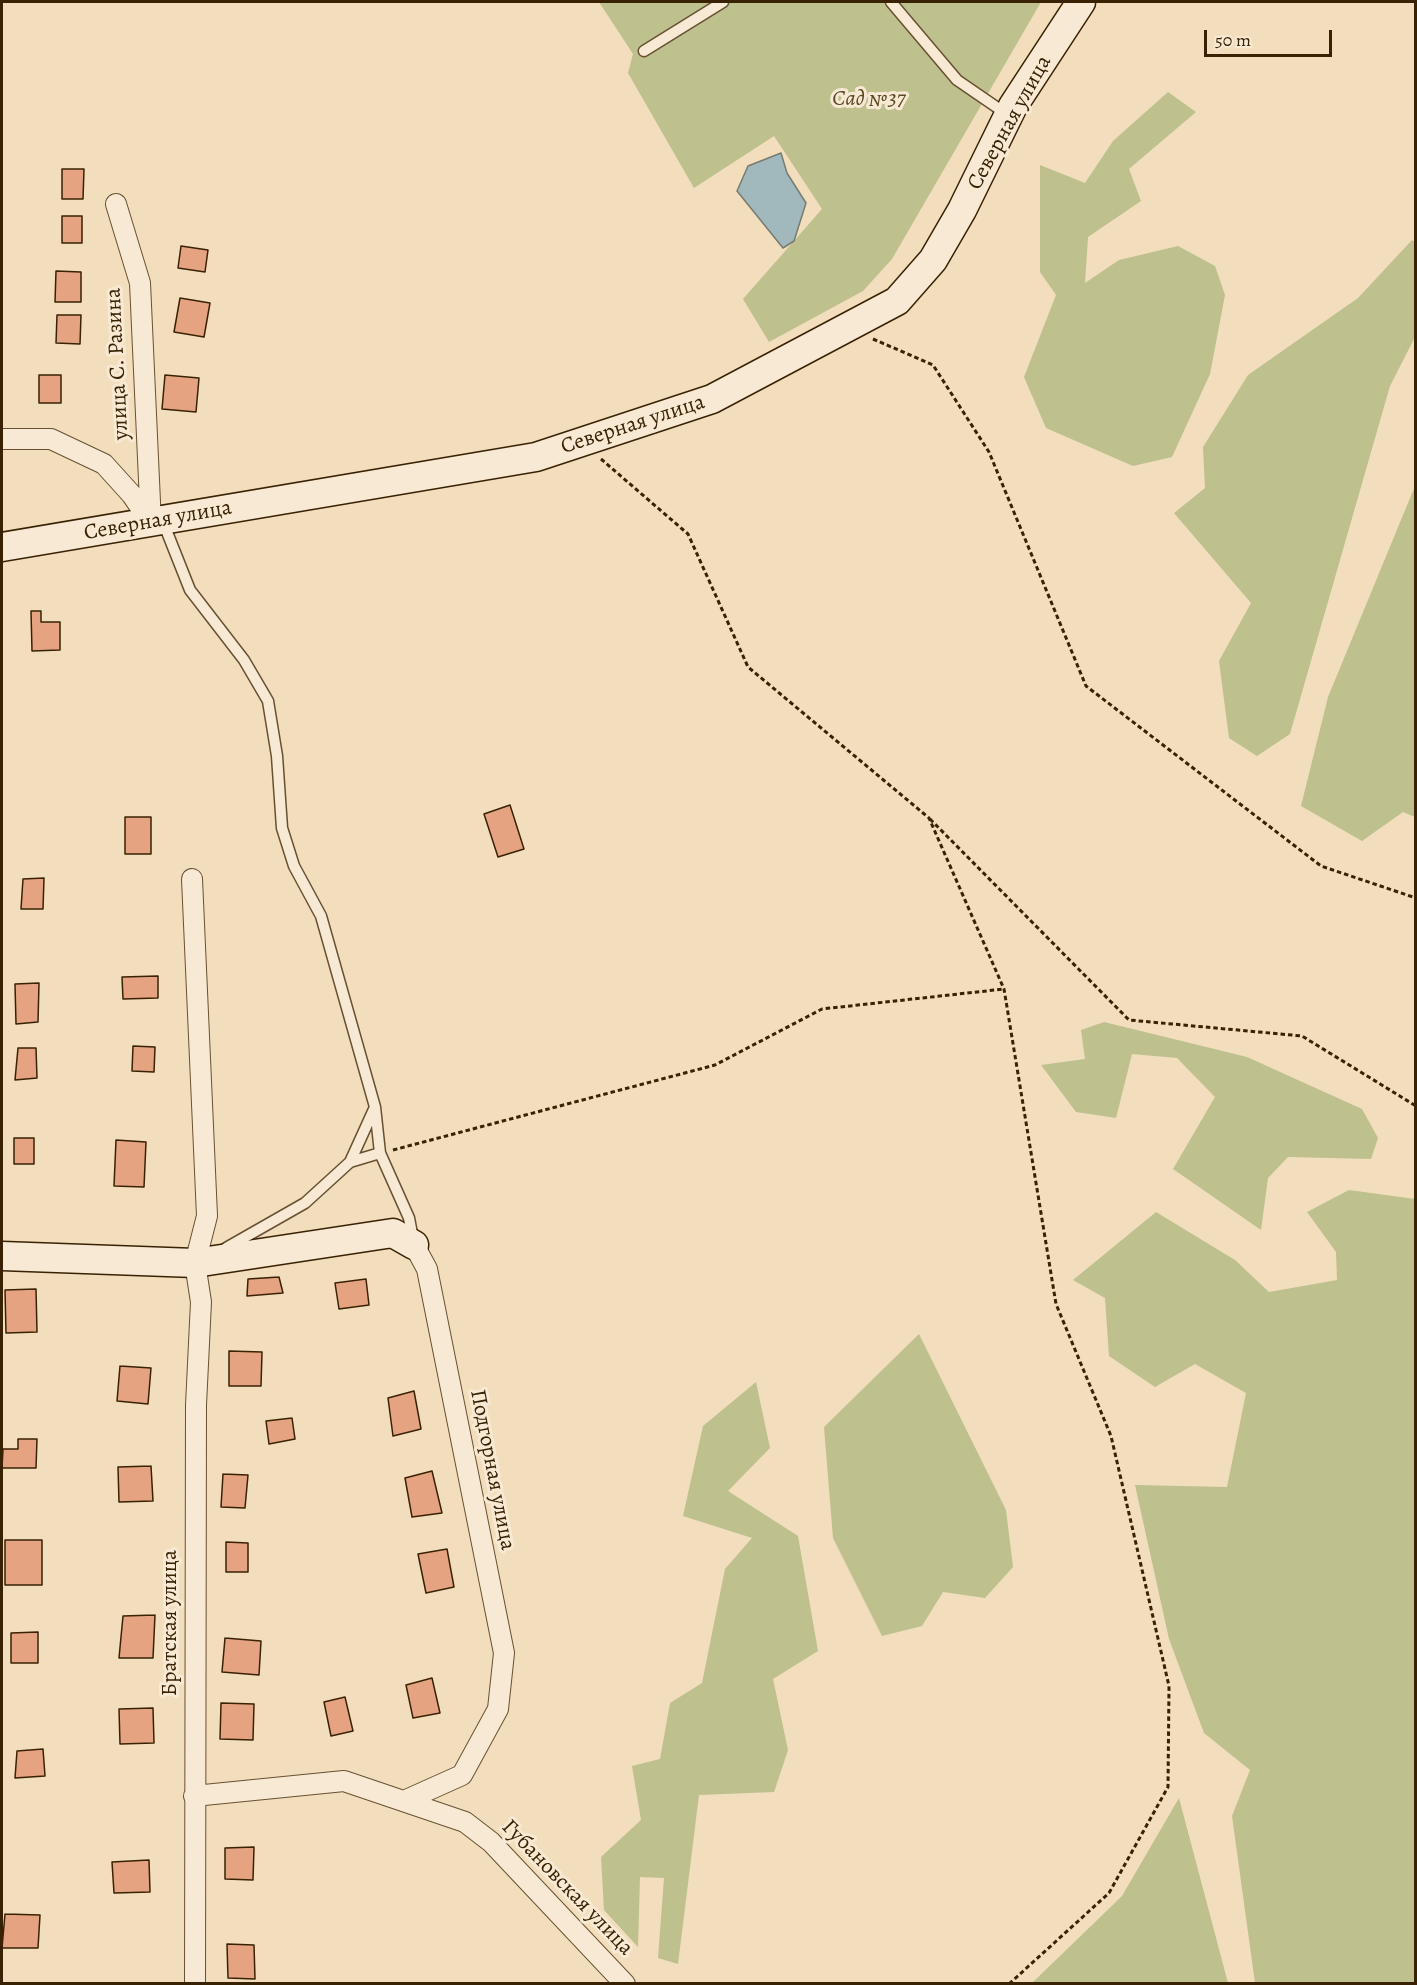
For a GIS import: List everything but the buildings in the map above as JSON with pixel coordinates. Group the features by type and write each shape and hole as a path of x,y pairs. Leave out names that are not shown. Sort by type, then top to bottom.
{"street":[{"name":"Северная улица","path":"2,547 157,523 536,457 712,399 897,301 933,260 962,210 1009,115 1081,2"},
{"name":"улица С. Разина","path":"116,204 140,284 157,523"},
{"path":"2,439 51,439 104,464 157,523"},
{"path":"192,879 207,1216 195,1263"},
{"path":"2,1256 195,1263 393,1233 414,1245"},
{"name":"Подгорная улица","path":"404,1801 462,1775 498,1709 504,1653 427,1269 414,1245"},
{"name":"Братская улица","path":"195,1263 201,1302 196,1405 195,1983"},
{"name":"Губановская улица","path":"194,1796 344,1781 465,1822 491,1842 626,1983"}],"lane":[{"path":"644,51 723,2"},
{"path":"891,2 957,80 1009,115"},
{"path":"157,523 190,590 244,660 268,701 277,756 282,828 294,866 321,916 375,1107 380,1154 409,1218 414,1245"},
{"path":"195,1263 305,1203 350,1162 375,1107"},
{"path":"350,1162 380,1154"}],"path":[{"path":"848,327 933,365 989,452 1086,686 1321,866 1416,898"},
{"path":"582,442 688,534 748,668 928,818 1130,1020 1302,1036 1416,1106"},
{"path":"928,818 1004,989 1056,1304 1112,1436 1169,1686 1168,1787 1109,1893 1009,1983"},
{"path":"380,1154 715,1065 822,1010 1004,989"}],"green space":[{"name":"Сад №37","path":"599,2 1041,2 892,259 863,291 769,342 743,299 822,209 774,136 694,188 628,73 633,54"},
{"path":"1168,92 1196,112 1129,169 1141,201 1088,237 1085,283 1119,260 1178,246 1215,266 1225,295 1210,374 1172,457 1133,466 1046,428 1024,377 1056,295 1040,272 1040,165 1085,183 1113,141"},
{"path":"1412,240 1416,243 1415,337 1390,386 1290,734 1257,756 1229,738 1219,661 1251,603 1174,513 1205,488 1203,447 1248,375 1358,298"},
{"path":"1415,486 1415,817 1403,812 1362,841 1301,806 1328,697"},
{"path":"1104,1022 1247,1057 1362,1109 1378,1138 1371,1159 1288,1157 1268,1178 1261,1230 1173,1169 1215,1097 1177,1058 1132,1054 1116,1118 1076,1112 1041,1065 1085,1059 1081,1030"},
{"path":"1349,1190 1415,1199 1415,1983 1255,1983 1232,1816 1250,1770 1204,1733 1169,1639 1135,1485 1227,1487 1246,1393 1195,1364 1155,1387 1109,1356 1105,1298 1073,1280 1156,1212 1235,1260 1269,1292 1337,1280 1336,1252 1307,1212"},
{"path":"919,1334 1006,1510 1013,1567 985,1598 943,1592 922,1626 882,1636 833,1538 824,1427"},
{"path":"756,1382 770,1448 728,1491 798,1536 818,1651 773,1679 788,1750 774,1792 699,1795 678,1964 658,1958 664,1878 640,1877 638,1947 604,1910 601,1857 641,1820 632,1766 660,1759 670,1703 702,1683 725,1569 752,1538 683,1516 703,1426"},
{"path":"1179,1798 1228,1983 1032,1983 1122,1896"}],"water":[{"path":"781,153 787,173 806,203 794,241 783,248 737,191 748,166"}]}
